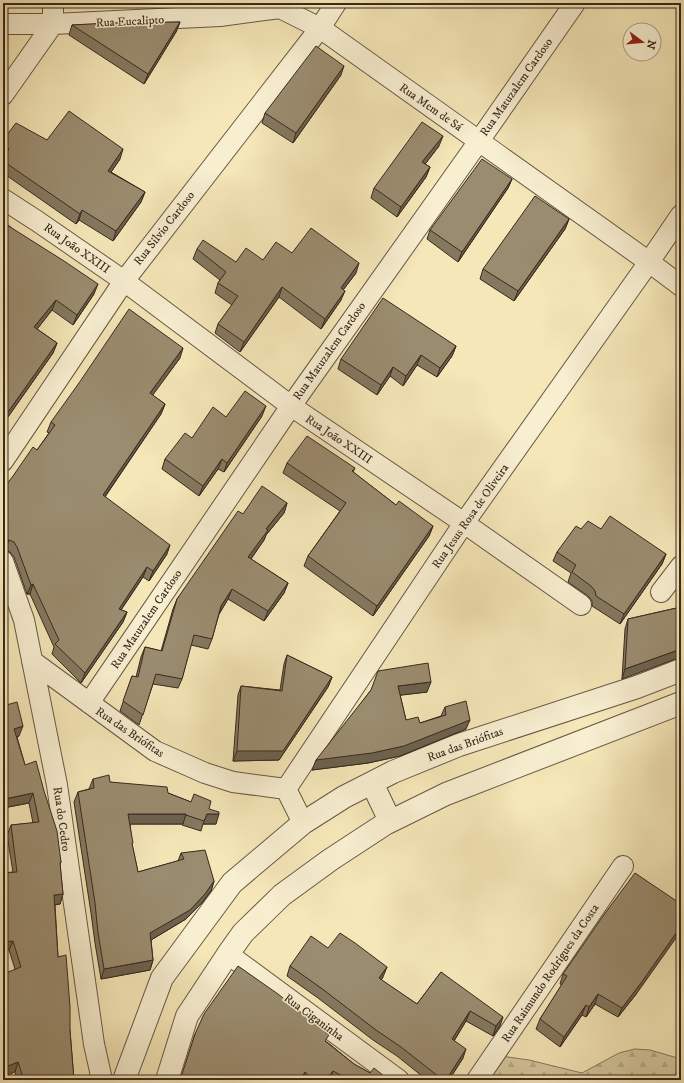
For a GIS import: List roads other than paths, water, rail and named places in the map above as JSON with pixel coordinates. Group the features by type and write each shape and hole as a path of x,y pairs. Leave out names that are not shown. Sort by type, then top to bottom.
{"street":[{"path":"3,95 53,24 53,3"},
{"name":"Rua Silvio Cardoso","path":"3,461 124,281 320,28 336,3"},
{"name":"Rua Matuzalem Cardoso","path":"89,703 291,406 575,3"},
{"name":"Rua Eucalipto","path":"3,24 53,24 278,5"},
{"name":"Rua Mem de Sá","path":"278,5 320,28 681,286"},
{"name":"Rua João XXIII","path":"3,199 124,281 291,406 464,523 581,605"},
{"name":"Rua Jesus Rosa de Oliveira","path":"286,789 464,523 681,215"},
{"name":"Rua do Cedro","path":"3,561 24,620 57,785 94,1044 102,1080"},
{"path":"662,592 681,566"},
{"name":"Rua das Briófitas","path":"32,661 155,751 205,773 233,782 286,789"},
{"name":"Rua das Briófitas","path":"124,1080 162,978 232,884 303,823 344,797 393,772 459,745 637,687 681,670"},
{"path":"167,1080 187,1016 243,934 282,895 330,860 390,821 446,794 681,703"},
{"path":"372,783 390,821"},
{"path":"286,789 303,823"},
{"name":"Rua Raimundo Rodrigues da Costa","path":"476,1080 623,866"},
{"name":"Rua Ciganinha","path":"228,954 399,1080"}]}
